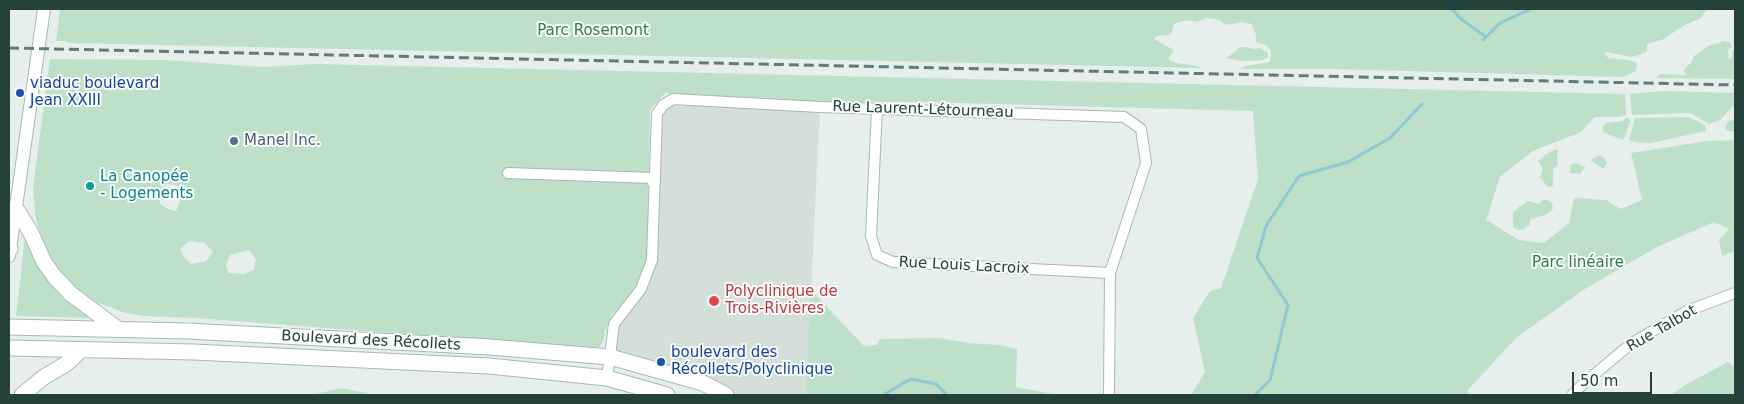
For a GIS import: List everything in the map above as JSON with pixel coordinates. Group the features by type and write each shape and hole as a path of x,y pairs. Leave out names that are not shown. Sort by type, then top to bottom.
{"main road":[{"path":"15,207 31,233 44,262 58,281 76,298 118,329"},
{"name":"Boulevard des Récollets","path":"9,327 188,331 480,346 610,357 703,383 726,395"},
{"name":"Boulevard des Récollets","path":"9,348 204,352 489,366 607,378 667,395"},
{"path":"22,395 44,376 66,364 81,350"}],"street":[{"path":"9,252 44,9"},
{"name":"Rue Laurent-Létourneau","path":"610,357 614,324 641,289 652,260 653,178 657,114 663,105 674,99 876,109 1124,117 1141,129 1146,163 1110,273 1109,395"},
{"name":"Rue Louis Lacroix","path":"876,109 872,236 877,255 892,262 1110,273"},
{"path":"508,173 653,178"},
{"name":"Rue Talbot","path":"1572,395 1632,343 1687,311 1735,293"},
{"path":"607,378 610,357"}],"shaded area":[{"path":"673,99 820,107 806,395 726,395 610,357 614,324 652,260 657,114"}],"green space":[{"name":"Parc Rosemont","path":"60,9 1707,9 1701,18 1683,26 1664,39 1647,44 1647,51 1639,55 1631,57 1606,52 1605,54 1608,58 1637,63 1636,71 1622,77 1332,69 1239,69 1270,62 1271,51 1266,45 1256,42 1256,35 1252,24 1242,22 1226,25 1219,20 1206,18 1197,22 1186,20 1174,24 1171,35 1157,36 1154,39 1174,50 1168,59 1176,63 1202,68 69,43 66,41 56,41"},
{"path":"1724,41 1730,42 1732,47 1728,50 1729,60 1733,50 1735,50 1735,79 1656,78 1660,74 1686,75 1685,68 1691,63 1694,56 1708,46"},
{"path":"1239,47 1260,48 1268,53 1268,57 1263,60 1241,61 1226,58 1238,50"},
{"name":"Parc linéaire","path":"50,59 167,60 262,67 316,64 1625,94 1626,115 1619,117 1595,117 1581,132 1533,151 1500,177 1486,220 1519,240 1544,243 1569,223 1574,198 1606,200 1621,209 1642,200 1631,153 1707,141 1735,140 1735,251 1722,256 1719,240 1729,229 1714,222 1657,247 1585,289 1516,338 1467,391 1470,395 1191,395 1205,372 1193,318 1210,291 1221,288 1258,179 1253,111 922,102 824,102 665,93 650,110 647,259 638,285 612,315 605,331 604,340 598,349 196,318 143,316 125,313 96,302 72,285 58,269 44,244 36,220 33,188","holes":["166,184 177,185 181,194 176,211 160,204 160,193","189,241 205,243 213,252 206,261 191,264 184,257 180,249","249,250 256,259 254,270 244,274 229,273 226,265 230,255"]},
{"path":"1665,91 1735,93 1735,104 1720,120 1709,124 1690,113 1632,115 1630,94"},
{"path":"1688,117 1705,125 1706,131 1651,143 1629,140 1635,118"},
{"path":"1626,118 1631,120 1624,139 1603,132 1603,126 1606,123 1622,121"},
{"path":"1735,120 1735,132 1726,130 1725,127 1728,121"},
{"path":"1557,149 1558,165 1553,169 1553,186 1550,187 1540,177 1543,169 1538,161 1546,154"},
{"path":"1600,155 1607,163 1604,169 1591,161"},
{"path":"1576,163 1585,167 1580,174 1570,173 1571,164"},
{"path":"1543,200 1552,203 1553,209 1547,214 1530,220 1530,225 1524,229 1519,230 1513,227 1513,213 1520,206 1528,201 1539,204"},
{"path":"25,238 40,268 64,298 90,318 16,316"},
{"path":"810,289 864,346 877,345 880,339 939,338 968,343 1000,345 1017,349 1016,387 1058,395 806,395"},
{"path":"1728,362 1735,368 1735,395 1671,395 1685,385"},
{"path":"341,388 369,395 312,395"}],"waterway":[{"path":"1452,9 1461,19 1486,37"},
{"path":"1483,40 1500,23 1531,9"},
{"path":"1255,395 1270,380 1288,305 1257,258 1266,226 1299,176 1348,162 1390,138 1422,104"},
{"path":"883,395 911,379 936,384 947,395"}],"railway":[{"path":"9,48 1735,85"}],"place":[{"name":"viaduc boulevard Jean XXIII","path":"20,93"},
{"name":"Manel Inc.","path":"234,141"},
{"name":"La Canopée - Logements","path":"90,186"},
{"name":"Polyclinique de Trois-Rivières","path":"714,301"},
{"name":"boulevard des Récollets/Polyclinique","path":"661,362"}]}
